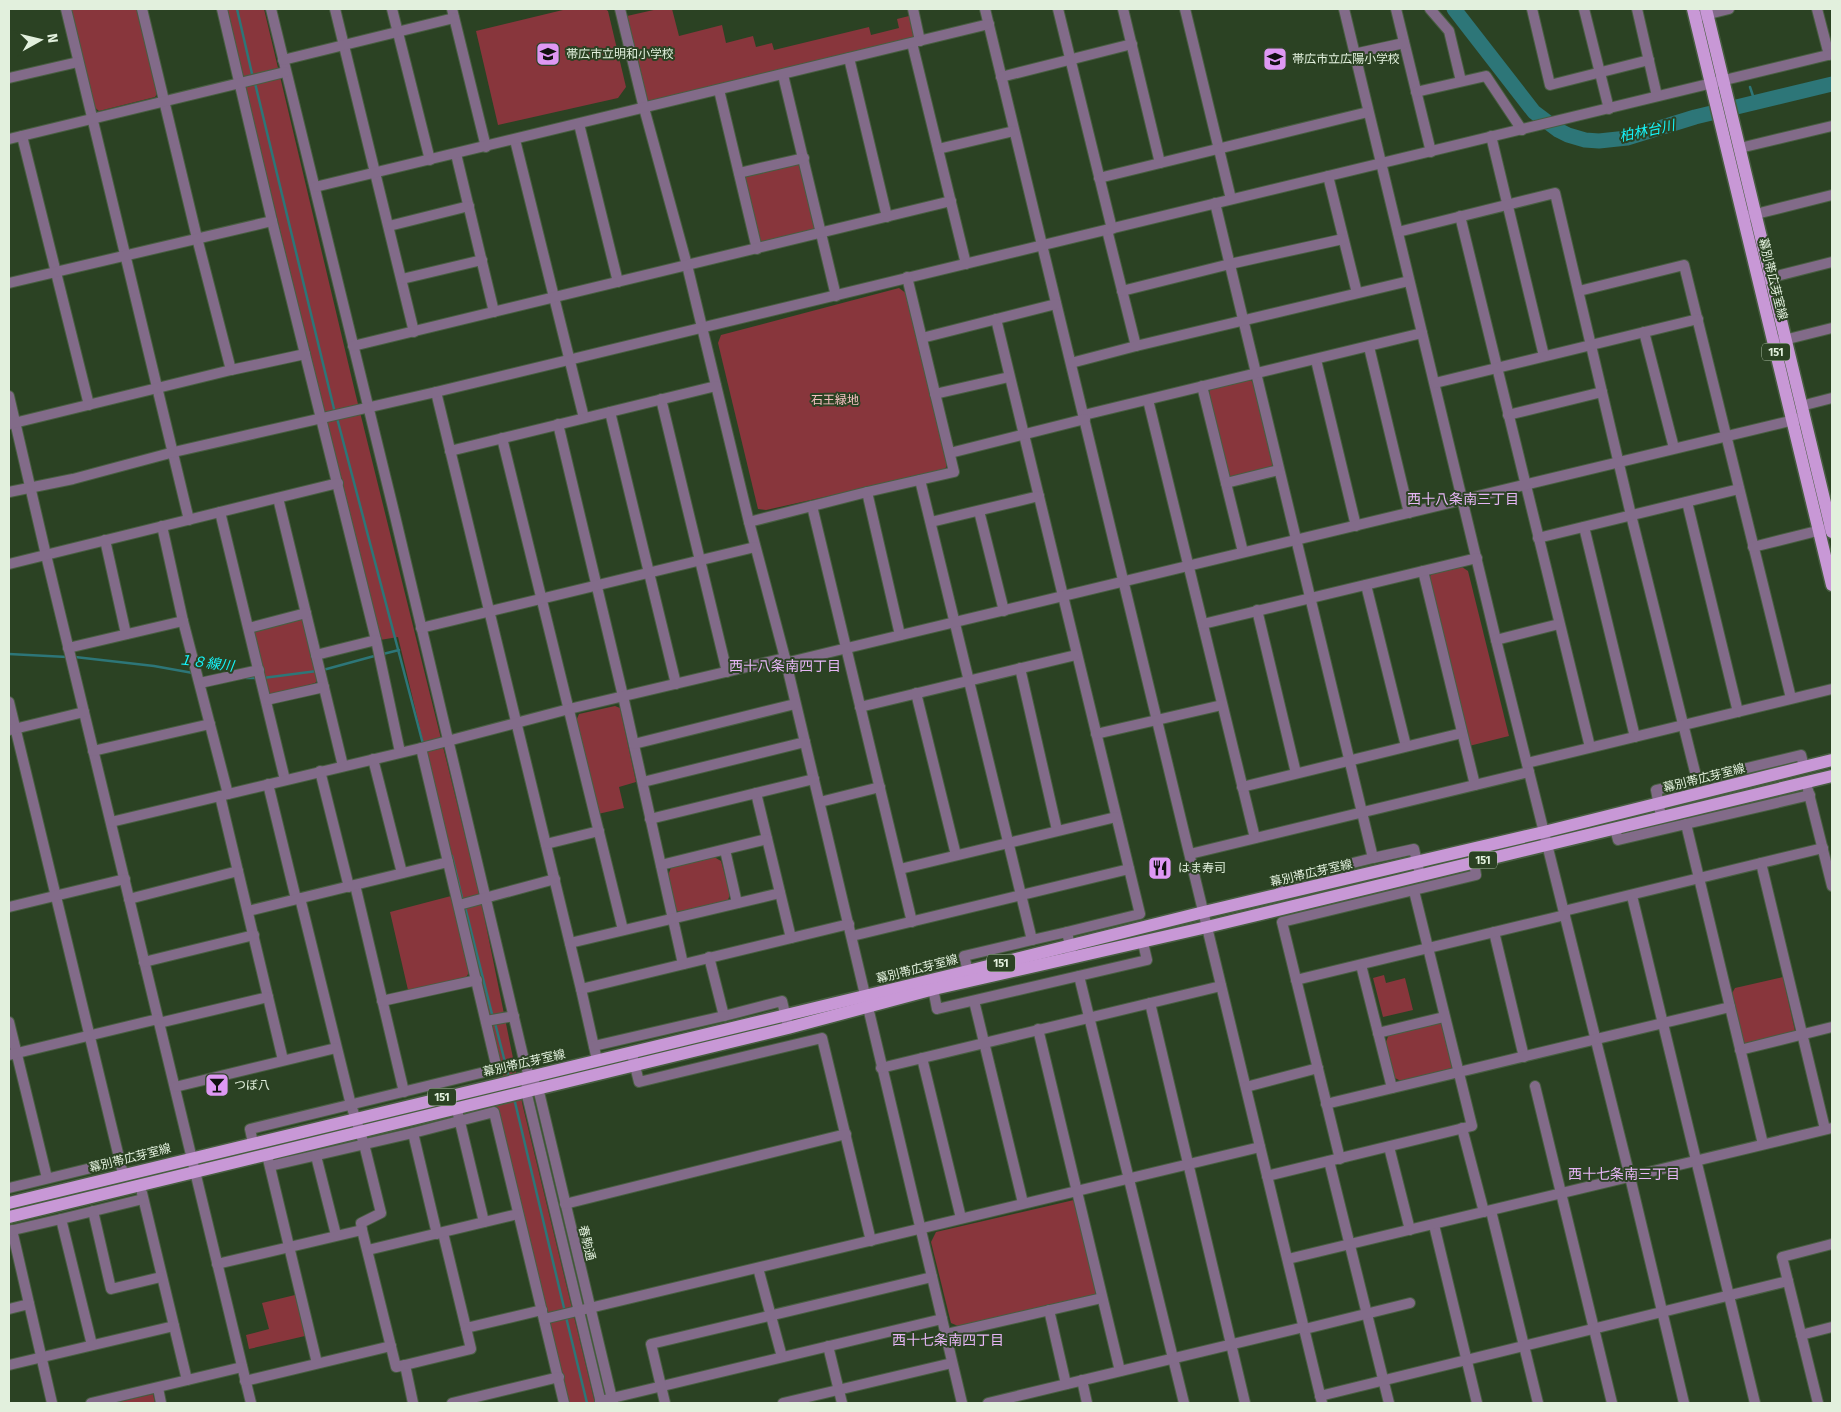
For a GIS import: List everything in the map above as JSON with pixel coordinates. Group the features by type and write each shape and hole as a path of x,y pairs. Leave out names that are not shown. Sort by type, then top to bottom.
{"main road":[{"name":"幕別帯広芽室線","path":"1700,12 1764,279 1824,505 1832,585"},
{"name":"幕別帯広芽室線","path":"1725,117 1740,148 1749,215"},
{"name":"幕別帯広芽室線","path":"9,1203 597,1060 633,1058 788,1028 867,1001 1071,951 1204,912 1544,832 1832,760"},
{"name":"幕別帯広芽室線","path":"932,984 968,970 1071,951 1142,942 1662,817 1762,800 1806,782 1832,776"},
{"name":"幕別帯広芽室線","path":"9,1217 195,1172 268,1160 458,1114 633,1058 785,1015 867,1001"}],"street":[{"path":"66,9 189,520"},
{"path":"142,9 231,370"},
{"path":"222,9 272,221 376,640 400,752"},
{"path":"270,9 315,187 532,1089"},
{"path":"335,9 414,332"},
{"path":"392,9 430,160"},
{"path":"620,9 644,108 687,265 749,522 820,802 881,1068 962,1403"},
{"path":"912,9 916,42 938,149 966,264"},
{"path":"985,9 1321,1400 1383,1380 1788,1281"},
{"path":"1058,9 1099,178 1122,291 1136,346"},
{"path":"1123,9 1160,163"},
{"path":"1185,9 1231,199"},
{"path":"1344,9 1496,640 1565,913 1684,1403"},
{"path":"1396,9 1431,152"},
{"path":"1430,9 1449,31 1461,80"},
{"path":"1532,9 1550,86 1649,60"},
{"path":"1584,9 1609,109"},
{"path":"1637,9 1657,96"},
{"path":"1700,12 1729,9"},
{"path":"9,492 73,479 174,452 436,392 836,296 907,277 1043,246 1657,96 1718,88 1830,55 1817,9"},
{"path":"283,60 398,32 453,13 486,146"},
{"path":"315,187 989,24"},
{"path":"1354,54 1404,43"},
{"path":"1001,77 1132,44"},
{"path":"849,58 887,217"},
{"path":"9,78 78,62"},
{"path":"9,139 286,72"},
{"path":"784,75 836,296"},
{"path":"1416,92 1461,80 1486,76 1526,128"},
{"path":"719,90 757,249"},
{"path":"1099,178 1368,112"},
{"path":"579,124 618,282"},
{"path":"1740,148 1832,126"},
{"path":"938,149 1014,131"},
{"path":"22,136 89,405"},
{"path":"1491,136 1544,356"},
{"path":"515,140 584,418"},
{"path":"456,154 494,312"},
{"path":"739,173 804,158"},
{"path":"1328,176 1357,293"},
{"path":"1398,232 1555,194 1631,515 1697,780"},
{"path":"1749,215 1832,195"},
{"path":"353,346 951,202"},
{"path":"1215,203 1372,858"},
{"path":"389,226 469,206"},
{"path":"1460,216 1590,747"},
{"path":"9,283 272,221"},
{"path":"1122,291 1230,264 1343,239"},
{"path":"402,280 482,260"},
{"path":"1764,279 1832,262"},
{"path":"1579,291 1684,265 1791,698"},
{"path":"749,522 954,472 907,277"},
{"path":"1072,363 1409,281"},
{"path":"922,338 1056,304"},
{"path":"968,970 964,956 1140,914 996,319"},
{"path":"1435,383 1698,319"},
{"path":"1780,341 1832,328"},
{"path":"1644,332 1674,448"},
{"path":"950,452 1202,386 1422,333"},
{"path":"1369,347 1409,513"},
{"path":"12,423 305,354"},
{"path":"1316,360 1356,526"},
{"path":"935,394 1009,377"},
{"path":"450,450 716,386"},
{"path":"1202,386 1243,552"},
{"path":"436,392 597,1060"},
{"path":"1508,415 1602,392"},
{"path":"9,396 12,423 30,487 251,1403"},
{"path":"111,822 421,748 623,696 727,672 846,649 1727,436 1800,414 1832,398"},
{"path":"660,400 727,672"},
{"path":"1148,400 1255,838"},
{"path":"610,412 676,684"},
{"path":"558,424 643,782 683,964"},
{"path":"502,438 623,930"},
{"path":"1226,483 1279,470"},
{"path":"920,480 1032,940"},
{"path":"9,564 338,483"},
{"path":"1538,538 1740,489"},
{"path":"867,492 900,635"},
{"path":"931,522 1039,496"},
{"path":"278,498 343,766"},
{"path":"1687,502 1738,712"},
{"path":"812,506 912,922"},
{"path":"979,511 1004,611"},
{"path":"220,512 285,780"},
{"path":"162,526 183,621 210,724 238,871 283,1060"},
{"path":"1584,527 1635,737"},
{"path":"1753,547 1827,530"},
{"path":"105,540 126,634"},
{"path":"421,628 756,547"},
{"path":"1203,624 1477,558"},
{"path":"1423,571 1476,785"},
{"path":"1366,585 1406,746"},
{"path":"1257,610 1296,773"},
{"path":"249,628 306,613"},
{"path":"68,648 183,621"},
{"path":"1496,640 1559,624"},
{"path":"316,654 376,640"},
{"path":"860,707 1076,655"},
{"path":"1020,668 1057,830"},
{"path":"200,683 259,670"},
{"path":"266,700 324,687"},
{"path":"1190,854 1476,785 1590,747 1832,689"},
{"path":"916,694 956,855"},
{"path":"9,702 12,729 123,1174"},
{"path":"634,744 795,704"},
{"path":"1096,734 1222,706"},
{"path":"12,729 84,712"},
{"path":"93,751 210,724"},
{"path":"1242,787 1462,733"},
{"path":"643,782 805,742"},
{"path":"253,1143 250,1129 497,1069 421,748"},
{"path":"1662,817 1656,790 1801,754 1804,767"},
{"path":"373,759 402,874"},
{"path":"320,772 352,886 404,1092"},
{"path":"650,819 814,779"},
{"path":"1756,779 1762,800"},
{"path":"1806,782 1832,886"},
{"path":"268,784 350,1105 362,1138 381,1213 361,1223 396,1367 471,1349 413,1133"},
{"path":"820,802 880,787"},
{"path":"756,793 791,938"},
{"path":"1615,829 1618,840 1686,824 1762,800 1810,795"},
{"path":"900,869 1116,817"},
{"path":"1686,824 1763,1144"},
{"path":"546,844 599,831"},
{"path":"661,865 767,839"},
{"path":"1296,980 1428,949 1823,848"},
{"path":"1282,894 1280,881 1414,849 1420,875"},
{"path":"725,850 737,903"},
{"path":"248,911 448,862"},
{"path":"1340,1159 1282,922 1476,875 1474,862"},
{"path":"1288,1260 1829,1128 1802,1035 1761,864"},
{"path":"852,936 1129,869"},
{"path":"129,899 238,871"},
{"path":"9,907 124,879"},
{"path":"459,905 554,879"},
{"path":"1315,886 1322,912"},
{"path":"1267,1176 1472,1126 1414,891"},
{"path":"570,943 780,893"},
{"path":"1632,896 1755,1403"},
{"path":"581,989 849,924"},
{"path":"1067,932 1071,951"},
{"path":"1494,932 1524,1056"},
{"path":"144,962 254,935"},
{"path":"932,984 937,1009 1147,960 1142,942"},
{"path":"709,957 724,1016"},
{"path":"1361,965 1392,1088"},
{"path":"1079,976 1184,1403"},
{"path":"382,1001 477,980"},
{"path":"881,1068 1221,986"},
{"path":"13,1054 268,997"},
{"path":"594,1046 782,1001 788,1028"},
{"path":"974,1001 1023,1204"},
{"path":"1150,1003 1245,1403"},
{"path":"1326,1104 1730,1007"},
{"path":"486,1021 514,1016"},
{"path":"1378,1033 1444,1017"},
{"path":"9,1022 13,1054 47,1178"},
{"path":"1740,1050 1832,1027"},
{"path":"1038,1029 1120,1371"},
{"path":"752,1036 756,1054"},
{"path":"633,1058 638,1082 822,1038 871,1241"},
{"path":"175,1087 336,1048"},
{"path":"922,1058 961,1218"},
{"path":"1246,1087 1318,1068"},
{"path":"450,1081 453,1094"},
{"path":"1535,1086 1612,1403"},
{"name":"春駒通","path":"532,1089 564,1204 613,1401"},
{"name":"春駒通","path":"532,1089 600,1402"},
{"path":"317,1363 268,1160 316,1156 362,1138 413,1133 458,1114 494,1112 564,1403"},
{"path":"458,1114 484,1222"},
{"path":"1462,1128 1487,1212 1538,1403"},
{"path":"564,1204 846,1134"},
{"path":"466,1328 543,1314 579,1311 1260,1147"},
{"path":"1389,1147 1410,1230"},
{"path":"316,1156 336,1235"},
{"path":"9,1188 120,1161"},
{"path":"1329,1161 1389,1403"},
{"path":"22,1184 32,1225"},
{"path":"140,1185 187,1380"},
{"path":"52,1403 11,1230 143,1198"},
{"path":"93,1211 111,1288 161,1277"},
{"path":"368,1250 518,1214"},
{"path":"61,1219 92,1345"},
{"path":"1434,1225 1477,1403"},
{"path":"217,1264 362,1230"},
{"path":"1818,1403 1782,1258 1832,1244"},
{"path":"758,1268 782,1357"},
{"path":"665,1403 651,1344 932,1277"},
{"path":"946,1334 1102,1298"},
{"path":"988,1403 1230,1345 1367,1315 1410,1303"},
{"path":"9,1309 28,1304"},
{"path":"1049,1310 1066,1384"},
{"path":"600,1402 613,1401 661,1387 942,1319"},
{"path":"9,1365 174,1326"},
{"path":"1801,1335 1832,1327"},
{"path":"245,1381 391,1346"},
{"path":"828,1346 842,1403"},
{"path":"783,1403 952,1363"},
{"path":"405,1365 413,1403"},
{"path":"92,1403 242,1367"},
{"path":"452,1403 558,1377"},
{"path":"1082,1380 1087,1403"},
{"path":"158,1388 161,1403"}],"green space":[{"path":"69,9 139,9 158,92 155,97 99,111 93,106"},
{"path":"226,9 264,9 356,396 480,896 523,1107 595,1403 569,1403 495,1104 509,1100 398,637 380,640"},
{"name":"帯広市立明和小学校","path":"567,9 605,9 608,11 626,87 618,98 498,125 476,31"},
{"path":"658,9 672,9 679,36 722,25 726,43 753,36 756,47 772,43 774,50 869,27 871,35 899,28 897,19 909,16 914,37 651,102 647,100 627,16"},
{"path":"799,162 816,225 813,231 764,243 759,240 744,180 747,175"},
{"name":"石王緑地","path":"899,288 907,294 948,461 945,470 766,510 758,509 718,343 721,335"},
{"path":"1250,380 1253,382 1273,462 1271,468 1233,478 1229,476 1208,398 1210,389"},
{"path":"1462,567 1468,571 1509,736 1469,746 1428,582 1431,574"},
{"path":"303,618 318,680 315,683 272,695 267,692 252,634 255,630"},
{"path":"615,706 620,708 636,782 619,787 624,808 598,814 576,721 579,714"},
{"path":"714,857 721,861 730,894 728,900 680,912 675,910 668,875 671,868"},
{"path":"451,896 469,972 466,978 408,990 390,912"},
{"path":"1384,975 1386,983 1405,978 1413,1010 1383,1017 1373,978"},
{"path":"1783,977 1795,1031 1746,1044 1741,1041 1730,997 1735,988"},
{"path":"1441,1022 1452,1068 1401,1081 1395,1078 1386,1042 1389,1034"},
{"path":"1074,1200 1096,1294 958,1326 951,1323 931,1242 936,1232"},
{"path":"295,1295 305,1336 249,1349 246,1335 269,1329 262,1303"},
{"path":"153,1394 155,1403 114,1403"}],"waterway":[{"path":"237,9 253,78"},
{"name":"柏林台川","path":"1454,9 1534,112 1558,130 1585,140 1599,141 1627,138 1695,117 1832,84"},
{"path":"255,83 335,413"},
{"path":"1750,87 1755,102"},
{"path":"337,418 423,744"},
{"name":"１８線川","path":"383,654 399,650"},
{"name":"１８線川","path":"9,654 67,657"},
{"name":"１８線川","path":"323,670 378,655"},
{"name":"１８線川","path":"75,657 154,666 193,673"},
{"name":"１８線川","path":"263,678 317,671"},
{"name":"１８線川","path":"246,678 258,678"},
{"path":"452,856 463,902"},
{"path":"465,907 493,1018"},
{"path":"495,1023 509,1078"},
{"path":"514,1098 565,1312"},
{"path":"566,1317 587,1403"}],"place":[{"name":"帯広市立明和小学校","path":"548,54"},
{"name":"帯広市立広陽小学校","path":"1275,59"},
{"name":"はま寿司","path":"1160,868"},
{"name":"つぼ八","path":"217,1085"}],"district":[{"name":"西十八条南三丁目","path":"1463,499"},
{"name":"西十八条南四丁目","path":"785,666"},
{"name":"西十七条南三丁目","path":"1624,1174"},
{"name":"西十七条南四丁目","path":"948,1340"}]}
